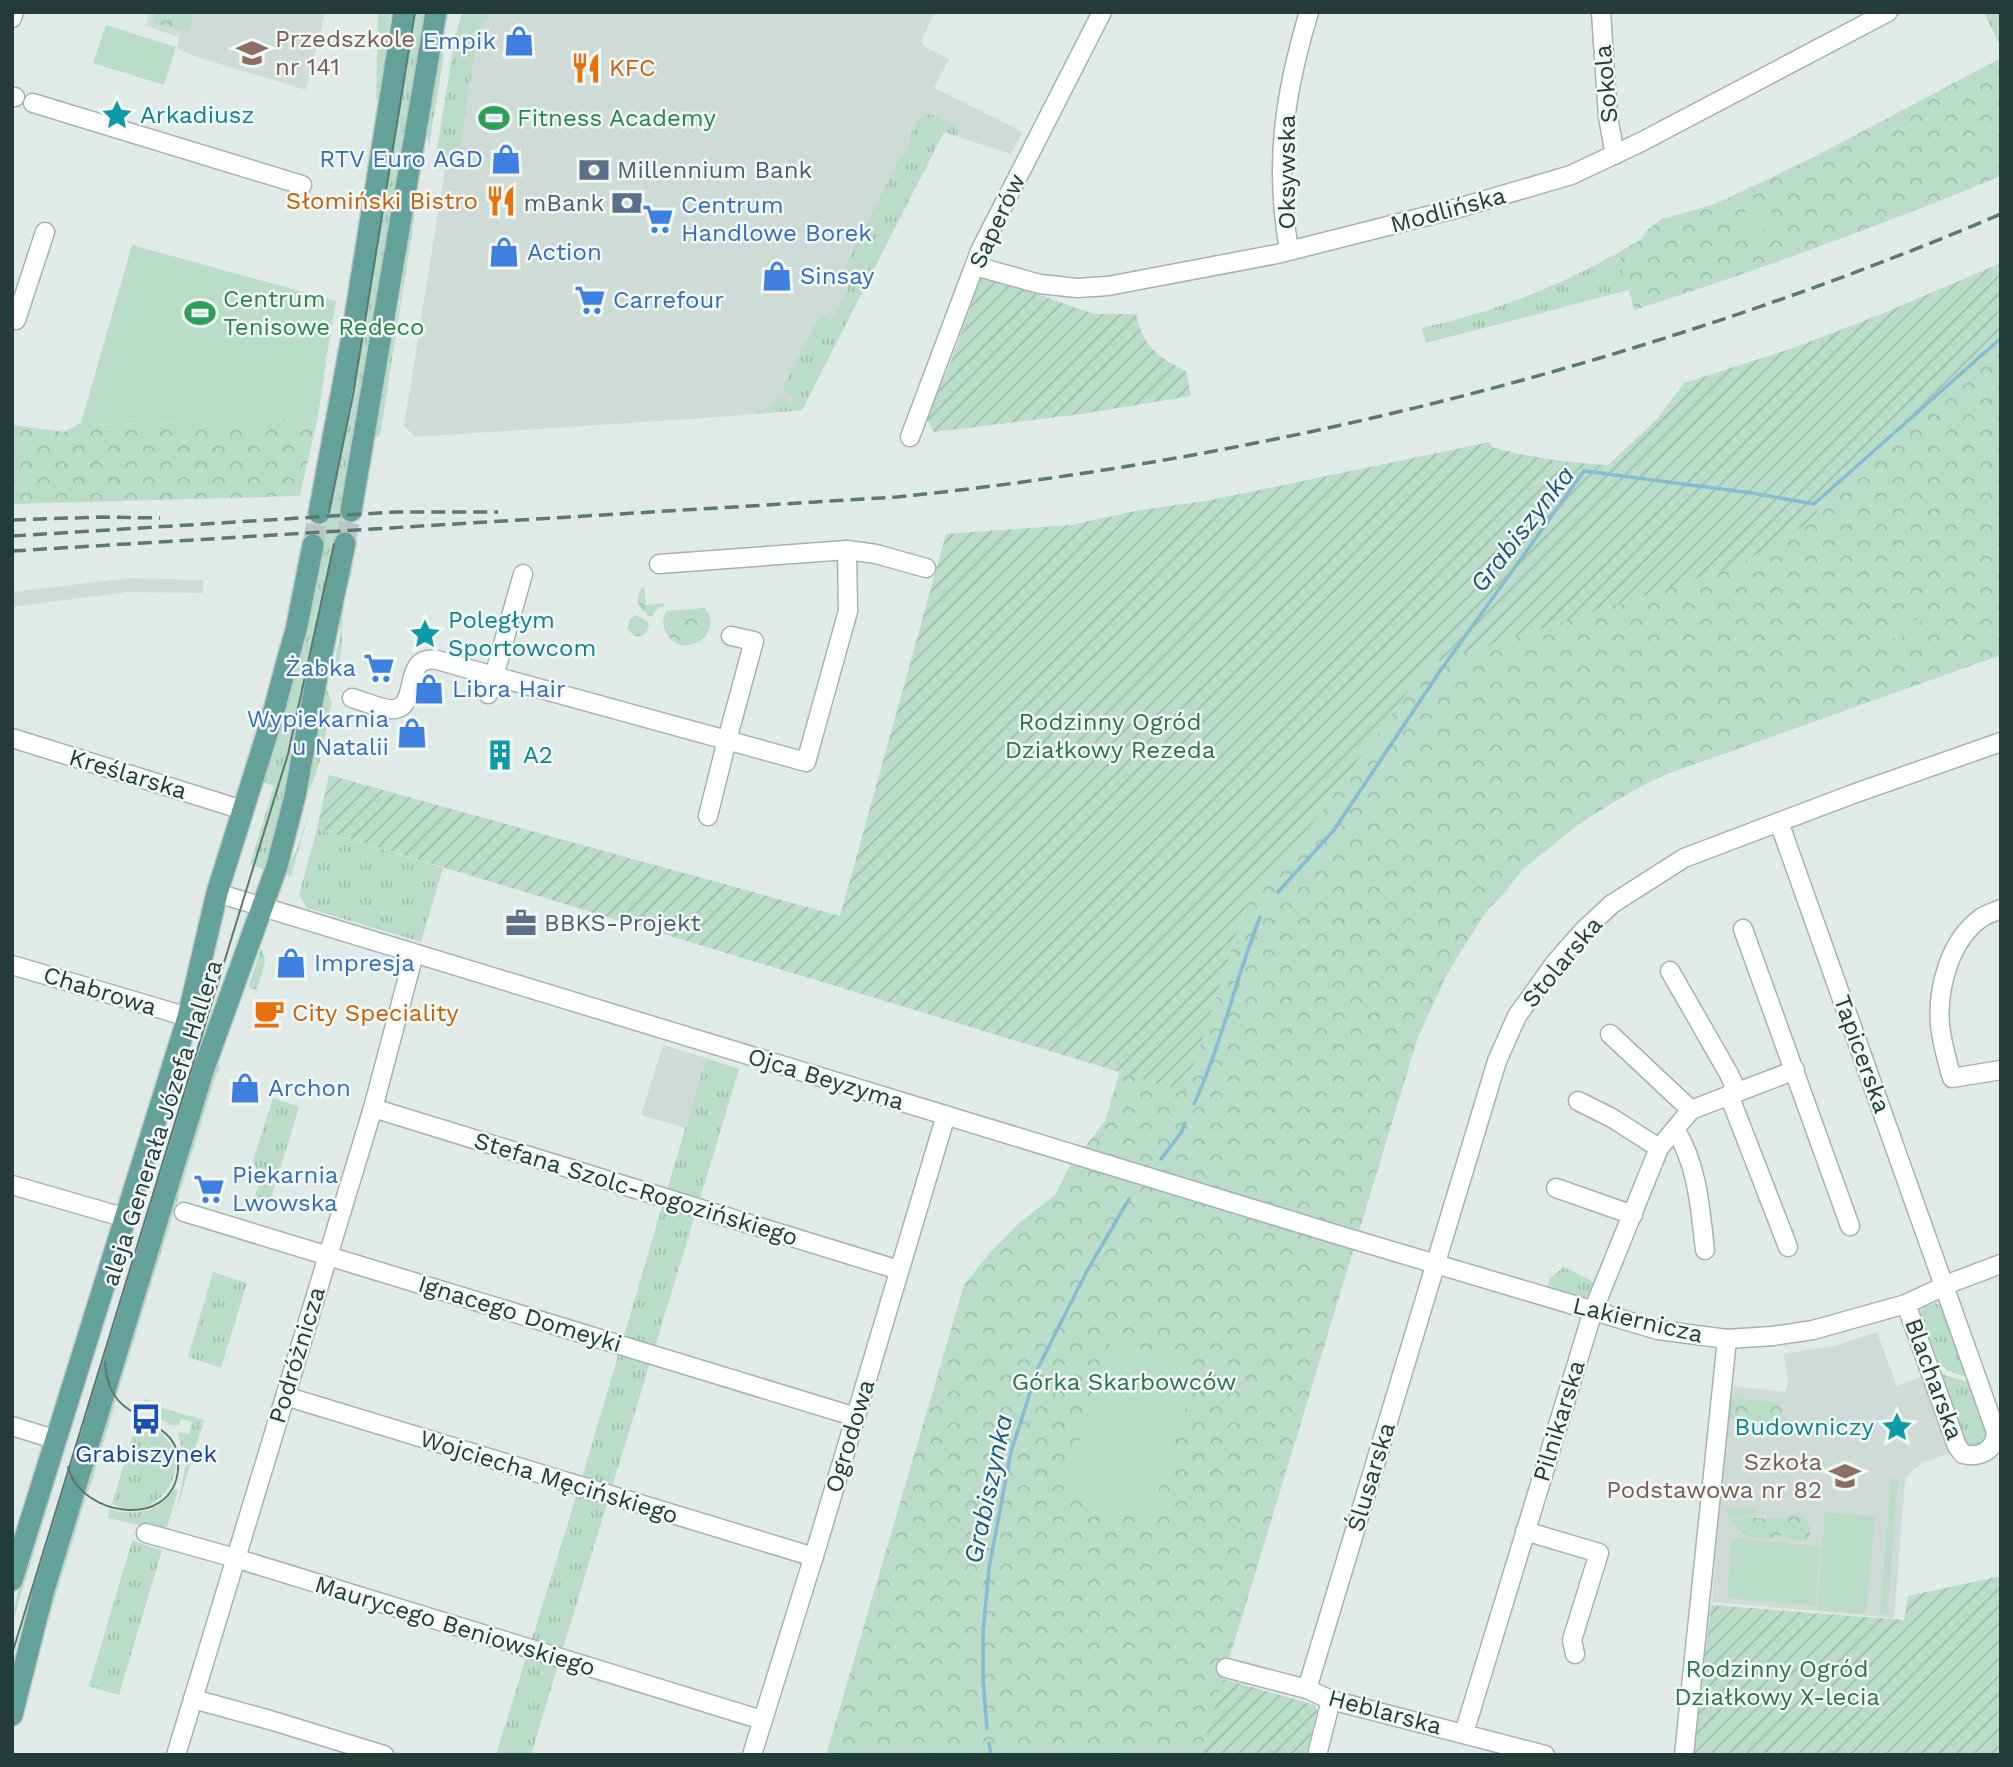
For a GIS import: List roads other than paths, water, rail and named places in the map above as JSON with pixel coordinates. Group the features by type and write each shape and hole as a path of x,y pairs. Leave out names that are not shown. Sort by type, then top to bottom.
{"main road":[{"path":"319,513 351,342 404,12"},
{"path":"351,511 436,12"},
{"name":"aleja Generała Józefa Hallera","path":"12,1715 43,1593 202,1072 277,866 287,831 345,543"},
{"name":"aleja Generała Józefa Hallera","path":"12,1580 188,1017 217,893 296,630 313,545"}],"street":[{"path":"12,18 14,12"},
{"name":"Saperów","path":"910,437 979,251 1102,12"},
{"name":"Oksywska","path":"1289,250 1283,194 1282,146 1290,79 1310,12"},
{"name":"Sokola","path":"1601,12 1609,127 1615,155"},
{"name":"Modlińska","path":"975,266 1040,284 1087,287 1133,282 1289,250 1455,209 1571,175 1615,155 1887,12"},
{"path":"33,103 302,185"},
{"path":"13,324 45,232"},
{"path":"659,564 847,550 876,554 926,568"},
{"path":"352,698 392,709 400,708 406,701 416,667 428,659 437,660 806,762 848,611 847,550"},
{"path":"488,694 523,574"},
{"path":"708,816 754,641 731,636"},
{"name":"Kreślarska","path":"12,738 243,810"},
{"name":"Stolarska","path":"1436,1264 1497,1061 1517,1016 1555,963 1612,904 1684,858 2001,742"},
{"name":"Tapicerska","path":"1779,822 1944,1286"},
{"name":"Ojca Beyzyma","path":"217,893 1436,1264"},
{"path":"2001,909 1983,916 1957,943 1941,996 1940,1023 1952,1078 2001,1070"},
{"path":"1743,929 1850,1226"},
{"name":"Podróżnicza","path":"176,1755 373,1108 414,954"},
{"name":"Chabrowa","path":"12,965 188,1017"},
{"path":"1670,971 1729,1074 1733,1093 1788,1247"},
{"path":"1611,1034 1691,1110 1795,1070"},
{"path":"1578,1101 1612,1118 1659,1148"},
{"name":"Stefana Szolc-Rogozińskiego","path":"373,1108 899,1270"},
{"name":"Pilnikarska","path":"1464,1733 1593,1311 1659,1148 1691,1110"},
{"name":"Ogrodowa","path":"752,1755 814,1558 946,1115"},
{"path":"1675,1129 1687,1151 1697,1185 1705,1250"},
{"path":"12,1185 126,1218"},
{"path":"1556,1188 1633,1215"},
{"name":"Ignacego Domeyki","path":"184,1212 856,1417"},
{"name":"Lakiernicza","path":"1436,1264 1658,1330 1727,1339 1813,1330 1906,1304 2001,1264"},
{"name":"Ślusarska","path":"1307,1689 1436,1264"},
{"name":"Blacharska","path":"1906,1304 1960,1452 1973,1457 1986,1452 1998,1438 1944,1286"},
{"path":"1684,1755 1727,1339"},
{"name":"Wojciecha Męcińskiego","path":"285,1396 814,1558"},
{"path":"12,1426 57,1440"},
{"path":"1525,1531 1599,1553 1572,1640 1575,1654"},
{"name":"Maurycego Beniowskiego","path":"146,1533 762,1720"},
{"name":"Heblarska","path":"1226,1668 1307,1689 1331,1700 1545,1755"},
{"path":"193,1699 384,1755"},
{"path":"1317,1755 1331,1700"}],"waterway":[{"name":"Grabiszynka","path":"1278,892 1334,830 1438,674 1584,471 1814,504 2001,338"},
{"name":"Grabiszynka","path":"1194,1104 1213,1058 1260,917"},
{"name":"Grabiszynka","path":"1161,1159 1181,1133 1185,1123"},
{"name":"Grabiszynka","path":"987,1728 983,1632 989,1568 1011,1452 1038,1368 1087,1271 1129,1199"},
{"name":"Grabiszynka","path":"989,1743 991,1755"}],"tunnel":[{"path":"345,543 351,511"},
{"path":"313,545 319,513"}],"tram line":[{"path":"329,512 353,395 415,12"},
{"path":"12,1654 288,754 334,544"},
{"path":"68,1467 76,1484 89,1497 106,1506 125,1510 144,1509 160,1502 172,1489 178,1470 178,1456 174,1445 161,1430 119,1401 110,1386 105,1362"}],"railway":[{"path":"12,551 897,497 1039,480 1180,457 1320,430 1460,397 1597,359 1734,316 2001,214"},
{"path":"12,536 396,512 498,512"},
{"path":"12,520 160,518"}],"place":[{"name":"Empik","path":"519,41"},
{"name":"Przedszkole nr 141","path":"252,53"},
{"name":"KFC","path":"586,68"},
{"name":"Arkadiusz","path":"117,115"},
{"name":"Fitness Academy","path":"494,118"},
{"name":"RTV Euro AGD","path":"506,159"},
{"name":"Millennium Bank","path":"594,170"},
{"name":"Słomiński Bistro","path":"501,201"},
{"name":"mBank","path":"627,203"},
{"name":"Centrum Handlowe Borek","path":"658,219"},
{"name":"Action","path":"504,252"},
{"name":"Sinsay","path":"777,276"},
{"name":"Carrefour","path":"590,300"},
{"name":"Centrum Tenisowe Redeco","path":"200,313"},
{"name":"Poległym Sportowcom","path":"425,634"},
{"name":"Żabka","path":"379,668"},
{"name":"Libra Hair","path":"429,689"},
{"name":"Wypiekarnia u Natalii","path":"412,733"},
{"name":"A2","path":"500,755"},
{"name":"BBKS-Projekt","path":"521,923"},
{"name":"Impresja","path":"291,963"},
{"name":"City Speciality","path":"269,1013"},
{"name":"Archon","path":"245,1088"},
{"name":"Piekarnia Lwowska","path":"209,1189"},
{"name":"Grabiszynek","path":"146,1419"},
{"name":"Budowniczy","path":"1897,1427"},
{"name":"Szkoła Podstawowa nr 82","path":"1845,1476"}],"park label":[{"name":"Rodzinny Ogród Działkowy Rezeda","path":"1110,736"},
{"name":"Górka Skarbowców","path":"1124,1382"},
{"name":"Rodzinny Ogród Działkowy X-lecia","path":"1777,1683"}]}
